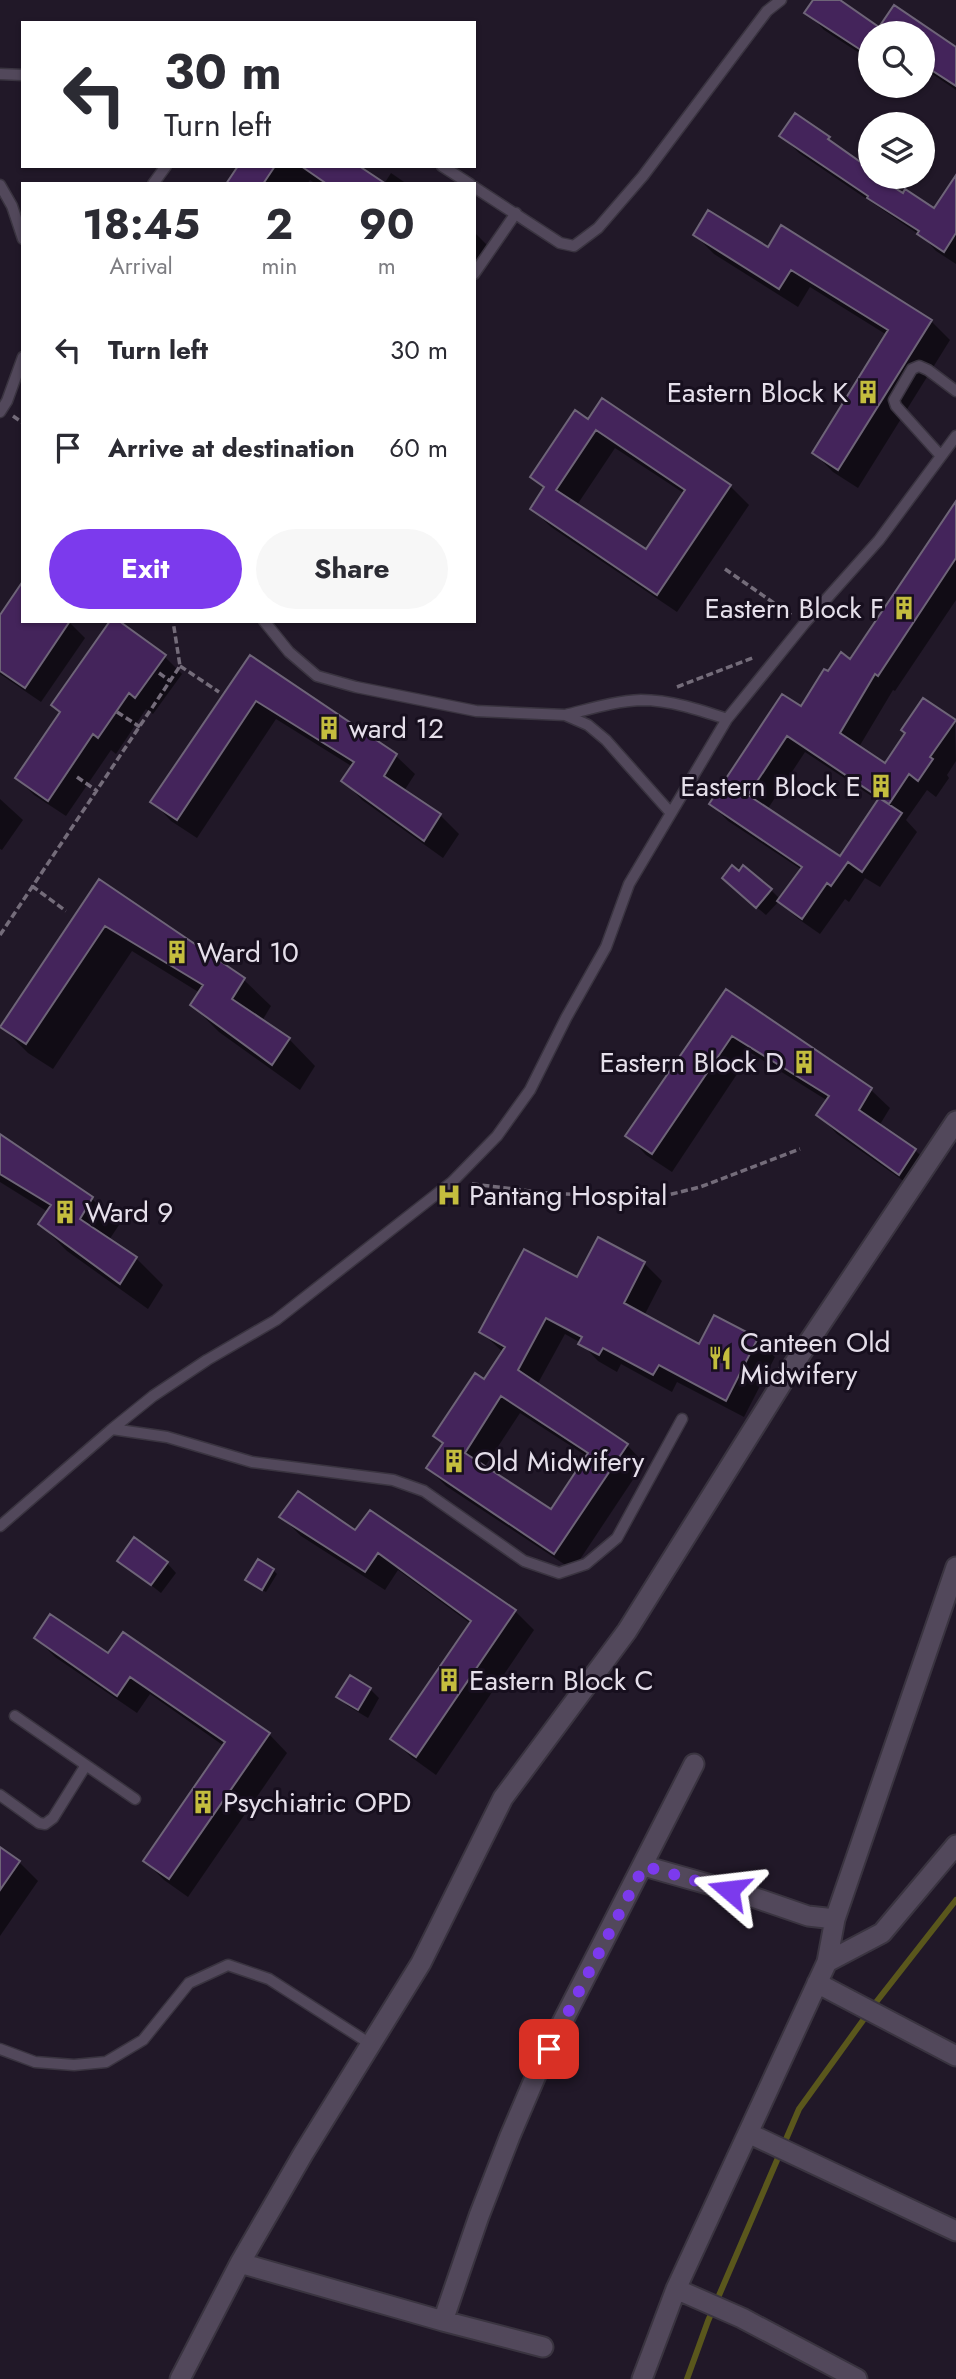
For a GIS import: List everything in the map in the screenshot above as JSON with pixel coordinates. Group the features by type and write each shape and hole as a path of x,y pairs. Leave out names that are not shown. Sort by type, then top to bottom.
{"street":[{"path":"180,2379 240,2263 303,2154 373,2045 421,1963 503,1798 627,1631 792,1367 956,1121"},
{"path":"642,2379 676,2289 827,1962 835,1919 956,1567"},
{"path":"443,2321 479,2216 530,2090 694,1764"},
{"path":"827,1962 881,1933 956,1845"},
{"path":"644,1866 808,1916 835,1919"},
{"path":"817,1983 956,2056"},
{"path":"748,2133 956,2231"},
{"path":"240,2263 543,2347"},
{"path":"676,2289 742,2318 856,2379"}],"lane":[{"path":"476,188 560,243 574,246 598,228 643,176 767,11 781,0"},
{"path":"0,74 21,75"},
{"path":"445,168 467,182"},
{"path":"0,185 12,205 21,234"},
{"path":"476,271 516,213"},
{"path":"0,412 7,401 21,362"},
{"path":"941,456 896,406 894,400 912,369 919,366 956,391"},
{"path":"0,1526 153,1396 207,1360 276,1321 452,1182 497,1136 530,1090 606,947 629,884 727,719 804,624 879,540 956,436"},
{"path":"266,623 289,652 317,676 356,687 476,711 565,715 610,704 643,700 688,707 727,719"},
{"path":"565,715 587,725 606,740 670,812"},
{"path":"111,1429 167,1437 252,1462 393,1480 424,1491 524,1561 559,1573 586,1564 617,1538 682,1419"},
{"path":"15,1716 135,1799"},
{"path":"0,1795 39,1823 45,1824 53,1818 86,1765"},
{"path":"0,2049 35,2062 74,2065 106,2062 143,2040 189,1983 228,1965 269,1979 373,2045"}],"path":[{"path":"725,569 804,624"},
{"path":"0,935 180,666 173,623"},
{"path":"643,700 787,645"},
{"path":"180,666 219,692"},
{"path":"159,673 170,681"},
{"path":"117,712 140,727"},
{"path":"77,778 97,790"},
{"path":"33,886 66,911"},
{"path":"452,1182 555,1194 668,1195 700,1187 800,1149"}],"building":[{"path":"813,0 840,0 870,21 858,21 858,48 804,13"},
{"path":"894,5 918,21 883,21"},
{"path":"935,33 956,47 956,86 935,72"},
{"path":"795,113 858,160 858,189 896,189 903,193 905,189 934,208 956,175 956,233 944,252 917,234 919,231 779,136"},
{"path":"237,168 274,168 264,182 227,182"},
{"path":"304,168 362,168 383,182 324,182"},
{"name":"Eastern Block K","path":"708,210 768,247 781,225 932,320 838,470 812,453 888,330 791,270 779,289 693,235"},
{"path":"602,398 731,485 657,595 530,509 544,487 530,477 575,410 588,419","holes":["596,430 685,490 646,549 556,490"]},
{"path":"956,501 956,558 878,676 875,674 840,733 885,763 905,733 901,730 923,698 956,720 930,757 933,759 918,781 909,774 889,804 787,736 748,795 840,856 879,798 902,813 862,872 848,862 831,886 827,883 802,919 777,901 802,867 709,804 782,694 801,706 824,669 828,671 841,652 850,659"},
{"path":"21,584 21,623 69,623 25,688 0,671 0,615"},
{"path":"109,623 122,623 166,655 135,698 129,693 98,738 93,734 48,801 15,778 60,712 51,705"},
{"name":"ward 12","path":"250,655 397,754 384,776 441,814 424,841 341,781 354,762 256,701 177,820 150,802"},
{"path":"732,865 739,871 743,865 772,889 756,908 722,878"},
{"name":"Ward 10","path":"99,879 245,978 232,999 290,1038 272,1065 190,1005 203,985 105,926 26,1044 0,1027"},
{"name":"Eastern Block D","path":"726,989 872,1088 859,1110 916,1149 899,1175 816,1115 829,1096 732,1036 652,1154 625,1136"},
{"name":"Ward 9","path":"0,1134 93,1197 80,1219 137,1257 120,1284 38,1224 51,1205 0,1174"},
{"path":"598,1237 645,1262 624,1303 699,1344 714,1315 758,1338 726,1401 659,1365 653,1375 603,1348 599,1355 578,1344 582,1337 546,1318 518,1370 628,1444 554,1554 426,1468 443,1443 433,1436 475,1373 484,1379 505,1347 479,1332 524,1249 577,1277","holes":["501,1396 588,1453 551,1509 465,1453"]},
{"name":"Eastern Block C","path":"298,1491 355,1530 370,1510 516,1610 416,1757 390,1739 471,1621 378,1553 365,1572 279,1517"},
{"path":"134,1537 168,1562 151,1585 117,1561"},
{"path":"258,1559 274,1569 262,1590 245,1580"},
{"name":"Psychiatric OPD","path":"50,1614 108,1653 123,1632 270,1733 169,1879 143,1861 225,1742 130,1677 117,1696 34,1638"},
{"path":"350,1675 371,1688 358,1710 336,1697"},
{"path":"0,1847 20,1861 0,1890"}],"waterway":[{"path":"687,2379 708,2321 799,2109 877,2001 956,1900"}],"place":[{"name":"Eastern Block K","path":"868,392"},
{"name":"Eastern Block F","path":"904,608"},
{"name":"ward 12","path":"329,728"},
{"name":"Eastern Block E","path":"881,786"},
{"name":"Ward 10","path":"177,952"},
{"name":"Eastern Block D","path":"804,1062"},
{"name":"Pantang Hospital","path":"449,1195"},
{"name":"Ward 9","path":"65,1212"},
{"name":"Canteen Old Midwifery","path":"720,1358"},
{"name":"Old Midwifery","path":"454,1461"},
{"name":"Eastern Block C","path":"449,1680"},
{"name":"Psychiatric OPD","path":"203,1802"}],"route":[{"path":"549,2049 644,1866 729,1890"}]}
